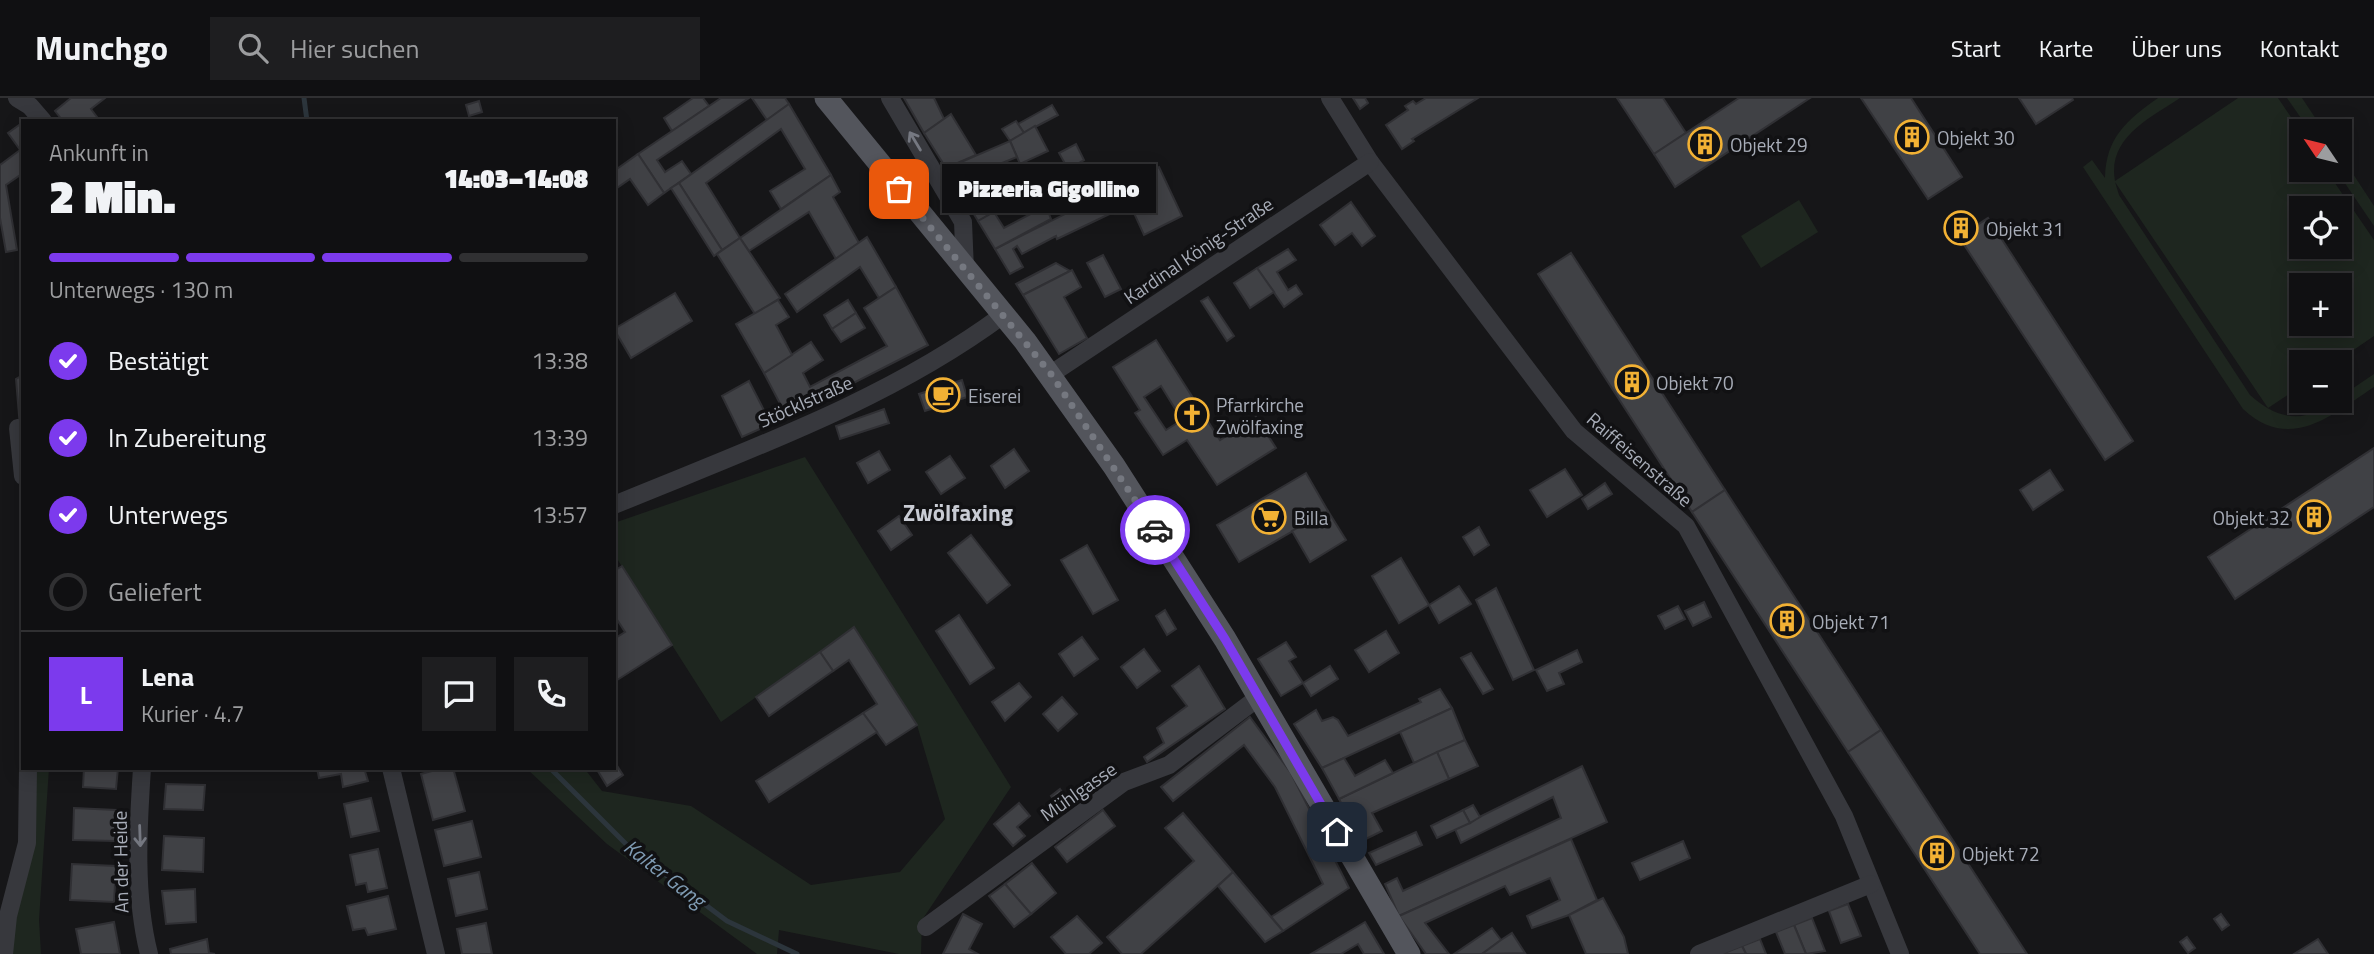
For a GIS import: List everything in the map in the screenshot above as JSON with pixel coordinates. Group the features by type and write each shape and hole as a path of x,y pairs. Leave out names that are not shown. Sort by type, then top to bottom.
{"main road":[{"path":"826,98 1051,374 1114,466 1259,697 1409,954"}],"street":[{"path":"17,98 30,106 41,119"},
{"path":"890,98 963,222 965,270"},
{"name":"Raiffeisenstraße","path":"1330,98 1370,162 1574,431 1686,526 1844,816 1871,884 1892,927 1900,954"},
{"name":"Kardinal König-Straße","path":"1051,374 1370,162"},
{"name":"Stöcklstraße","path":"616,504 868,395 954,349 1003,315"},
{"path":"18,428 21,456"},
{"name":"Mühlgasse","path":"926,927 1124,782 1169,765 1259,697"},
{"path":"4,954 8,916 27,843 28,770"},
{"name":"An der Heide","path":"142,770 139,819 142,916 149,954"},
{"path":"391,770 436,954"},
{"path":"1699,954 1871,884"}],"shaded area":[{"path":"2158,98 2180,98 2144,122 2124,141 2114,166 2115,181 2238,98 2278,98 2292,119 2289,119 2289,182 2334,182 2344,196 2289,196 2289,259 2352,259 2352,208 2374,240 2374,336 2352,351 2289,350 2289,394 2268,408 2291,416 2334,413 2310,425 2294,429 2277,428 2260,422 2243,409 2083,167 2092,160 2105,178 2109,151 2120,131","holes":["2115,182 2268,408 2250,395 2119,195"]},
{"path":"2287,98 2302,98 2316,119 2302,119"},
{"path":"2352,172 2374,206 2374,226 2344,182 2352,182"},
{"path":"1799,200 1818,232 1761,268 1741,236"},
{"path":"2374,374 2374,387 2352,401 2352,389"},
{"path":"805,457 1011,787 922,920 921,954 899,954 779,930 777,954 757,954 607,844 528,770 586,770 602,791 691,806 811,885 900,872 945,819 917,725 854,628 721,722 616,557 616,522"},
{"path":"34,770 49,770 39,920 41,954 8,954"}],"building":[{"path":"71,98 105,98 91,109 98,119 61,119 55,111"},
{"path":"693,98 703,98 709,106 672,131 664,118"},
{"path":"721,98 749,98 657,160 665,172 682,161 691,174 664,193 638,154"},
{"path":"752,98 785,98 789,104 767,120"},
{"path":"904,98 934,98 944,119 924,133"},
{"path":"1353,98 1365,98 1368,103 1360,109"},
{"path":"1426,98 1478,98 1412,139 1414,141 1402,149 1386,125 1408,110 1405,106"},
{"path":"1617,98 1663,98 1686,133 1654,154"},
{"name":"Objekt 29","path":"1739,98 1810,98 1675,187 1654,154"},
{"name":"Objekt 30","path":"1861,98 1911,98 1962,177 1928,199"},
{"path":"2019,98 2072,98 2073,100 2036,124"},
{"path":"479,101 482,112 469,116 466,105"},
{"path":"789,104 831,175 781,209 770,191 805,169 781,129 706,183 740,238 722,250 679,183"},
{"path":"1052,105 1058,115 1024,133 1018,124"},
{"path":"951,114 976,155 946,168 924,133"},
{"path":"1016,121 1024,133 1010,141 1002,129"},
{"path":"21,124 21,151 8,133"},
{"path":"1035,126 1048,151 1020,164 1010,141"},
{"path":"1010,141 1017,157 955,182 947,168"},
{"path":"1076,144 1084,160 1068,169 1059,153"},
{"path":"20,150 21,174 6,185 17,250 6,252 0,218 0,165"},
{"path":"638,154 664,193 648,205 630,179 616,189 616,170"},
{"path":"1159,167 1182,216 1144,235 1129,202 1115,209 1116,211 1057,239 1056,236 1022,254 1017,246 1013,249 1023,267 1010,274 995,249"},
{"path":"831,175 840,192 833,197 859,243 836,259 809,212 749,251 740,238"},
{"path":"679,183 722,250 714,256 671,188"},
{"path":"975,186 992,213 978,221 961,193"},
{"path":"1351,202 1375,236 1362,246 1352,233 1335,245 1320,225"},
{"path":"1046,206 1051,219 995,249 978,221 994,212 1004,228"},
{"path":"1988,218 2133,441 2105,460 1959,237"},
{"name":"Objekt 31","path":"1962,221 1967,230 1960,235 1954,226"},
{"path":"867,237 896,287 879,298 860,267 797,312 785,294"},
{"path":"740,238 780,298 755,314 717,254"},
{"path":"1288,249 1296,260 1277,272 1288,290 1296,285 1302,294 1284,307 1257,268"},
{"name":"Objekt 70","path":"1571,253 1725,490 1692,512 1538,274"},
{"path":"1103,255 1121,289 1105,297 1087,263"},
{"path":"1056,263 1070,271 1023,295 1016,284"},
{"path":"1257,268 1274,292 1250,308 1234,283"},
{"path":"1072,270 1081,287 1064,297 1087,338 1059,354 1023,295"},
{"path":"896,287 928,345 787,417 764,373 811,342 823,360 803,373 810,387 887,346 864,308"},
{"path":"675,293 692,321 631,358 616,328"},
{"path":"1208,297 1234,336 1227,341 1201,301"},
{"path":"778,300 789,317 776,325 792,355 764,373 736,324"},
{"path":"848,300 856,313 832,329 824,315"},
{"path":"856,313 865,328 841,342 832,329"},
{"name":"Pfarrkirche Zwölfaxing","path":"1156,340 1220,440 1256,417 1276,448 1217,485 1187,440 1163,455 1135,413 1140,410 1113,367","holes":["1161,386 1182,420 1166,430 1144,397"]},
{"path":"21,376 20,427 16,379"},
{"name":"Eiserei","path":"962,380 967,397 925,411 919,394"},
{"path":"749,381 771,424 742,437 722,396"},
{"path":"884,409 889,423 840,439 836,426"},
{"name":"Objekt 32","path":"2374,448 2374,507 2235,599 2208,557"},
{"path":"1014,449 1029,471 1005,488 991,466"},
{"path":"879,451 890,470 868,483 857,463"},
{"path":"950,456 965,478 941,494 926,472"},
{"path":"1565,469 1582,495 1547,517 1530,490"},
{"path":"2050,470 2063,490 2033,510 2020,490"},
{"path":"1306,473 1328,511 1239,562 1217,525"},
{"path":"1605,483 1612,494 1588,509 1582,499"},
{"name":"Objekt 71","path":"1725,490 1881,730 1848,752 1692,512"},
{"path":"1328,511 1346,540 1310,562 1292,531"},
{"path":"899,516 912,535 891,550 878,531"},
{"path":"1479,527 1489,545 1474,555 1463,537"},
{"path":"971,535 1010,585 987,603 948,553"},
{"path":"1087,545 1118,600 1093,614 1061,560"},
{"path":"1401,558 1429,605 1399,623 1372,576"},
{"path":"622,566 672,645 616,681 616,638 625,632 616,618 616,570"},
{"path":"1459,586 1471,604 1439,623 1429,605"},
{"path":"1496,588 1534,670 1513,680 1476,600"},
{"path":"1704,602 1711,617 1693,626 1685,611"},
{"path":"1678,606 1685,619 1665,629 1658,616"},
{"path":"1165,610 1176,629 1167,635 1156,616"},
{"path":"959,615 994,668 970,684 936,631"},
{"path":"854,627 917,725 886,745 863,713 877,704 849,660 833,671 820,652"},
{"path":"1386,631 1399,653 1369,672 1355,650"},
{"path":"1082,637 1098,659 1074,676 1059,654"},
{"path":"1286,642 1296,657 1289,661 1303,683 1281,696 1258,659"},
{"path":"1144,649 1160,671 1137,688 1121,667"},
{"path":"1577,650 1582,662 1559,673 1564,684 1547,691 1536,670"},
{"path":"820,652 833,671 769,716 756,697"},
{"path":"1471,653 1493,689 1483,694 1461,658"},
{"path":"1199,666 1225,709 1147,762 1144,757 1164,743 1157,728 1187,706 1172,686"},
{"path":"1330,666 1338,679 1311,696 1303,683"},
{"path":"1019,683 1031,697 1005,721 992,702"},
{"path":"1440,689 1452,708 1322,768 1294,724 1316,710 1322,721 1333,717 1338,720 1348,736 1421,702 1419,699"},
{"path":"1062,697 1077,714 1058,731 1043,714"},
{"path":"1452,708 1465,740 1414,763 1400,732"},
{"path":"863,713 877,732 769,802 756,781"},
{"path":"1250,717 1291,773 1349,888 1283,931 1271,917 1323,884 1275,787 1244,745 1173,801 1161,787"},
{"name":"Objekt 72","path":"1881,730 2027,954 1980,954 1848,752"},
{"path":"1465,740 1478,766 1449,779 1437,752"},
{"path":"1437,752 1449,779 1372,813 1382,831 1362,841 1339,799"},
{"path":"1344,758 1355,776 1385,760 1393,773 1339,799 1322,768"},
{"path":"616,764 623,775 607,786 597,770 616,770"},
{"path":"1582,766 1607,822 1399,916 1385,884 1397,878 1403,891 1561,818 1553,797 1461,843 1455,829"},
{"path":"84,770 118,770 116,789 83,787"},
{"path":"317,770 365,770 368,781 343,787 341,774 319,778"},
{"path":"436,770 454,770 465,811 433,820 421,774"},
{"path":"166,784 205,785 203,810 164,809"},
{"path":"1060,789 1070,803 1061,809 1051,796"},
{"path":"371,798 379,831 351,837 344,804"},
{"path":"1019,803 1030,816 1017,827 1025,836 1013,846 994,824"},
{"path":"1473,805 1480,817 1470,823 1463,810"},
{"path":"74,808 116,810 115,841 73,840"},
{"path":"1103,810 1115,826 1067,862 1055,847"},
{"path":"1463,810 1470,823 1437,838 1431,826"},
{"path":"1183,813 1233,872 1141,954 1122,954 1107,937 1194,861 1165,828"},
{"path":"472,821 481,857 444,866 435,830"},
{"path":"1416,832 1422,845 1376,865 1369,853"},
{"path":"164,836 204,838 203,872 162,870"},
{"path":"1571,839 1597,900 1569,915 1532,928 1527,916 1560,900 1550,878 1510,895 1505,886 1425,923 1449,954 1426,954 1399,916"},
{"path":"1683,841 1690,858 1640,880 1632,863"},
{"path":"378,849 387,888 368,892 366,883 356,885 350,855"},
{"path":"1032,863 1056,893 1031,914 1005,884"},
{"path":"72,864 116,866 114,902 70,900"},
{"path":"479,872 487,909 456,916 448,879"},
{"path":"1233,872 1283,931 1265,942 1218,886"},
{"path":"1005,884 1031,914 1014,927 989,896"},
{"path":"195,889 196,922 166,924 162,891"},
{"path":"388,896 396,929 368,935 365,928 353,930 347,906"},
{"path":"1603,898 1624,937 1628,954 1586,954 1569,915"},
{"path":"1848,904 1861,936 1841,943 1829,911"},
{"path":"963,914 982,924 969,949 978,954 943,954"},
{"path":"2221,914 2229,925 2222,930 2214,919"},
{"path":"1077,916 1102,943 1089,954 1066,954 1051,937"},
{"path":"1812,918 1825,951 1806,954 1794,925"},
{"path":"114,922 120,954 81,954 76,929"},
{"path":"1365,922 1384,954 1364,954 1358,944 1341,954 1311,954"},
{"path":"486,923 492,954 462,954 457,929"},
{"path":"1794,925 1806,954 1785,954 1776,932"},
{"path":"1492,928 1501,940 1482,954 1454,954"},
{"path":"1512,933 1525,953 1482,954 1501,940"},
{"path":"2187,937 2195,948 2188,953 2180,942"},
{"path":"207,939 209,953 215,954 171,954 170,949"},
{"path":"1760,939 1766,954 1746,954 1742,946"},
{"path":"2318,939 2328,954 2294,954"},
{"path":"1742,946 1746,954 1724,954 1724,953"}],"waterway":[{"name":"Kalter Gang","path":"304,98 307,119"},
{"name":"Kalter Gang","path":"552,770 631,849 727,921 797,954"}],"way so far":[{"path":"899,189 1051,374 1155,530"}],"place":[{"name":"Objekt 30","path":"1912,137"},
{"name":"Objekt 29","path":"1705,144"},
{"name":"Pizzeria Gigollino","path":"899,189"},
{"name":"Objekt 31","path":"1961,228"},
{"name":"Objekt 70","path":"1632,382"},
{"name":"Eiserei","path":"943,395"},
{"name":"Pfarrkirche Zwölfaxing","path":"1192,415"},
{"name":"Billa","path":"1269,517"},
{"name":"Objekt 32","path":"2314,517"},
{"name":"Objekt 71","path":"1787,621"},
{"name":"Objekt 72","path":"1937,853"}],"district":[{"name":"Zwölfaxing","path":"958,512"}],"route":[{"path":"1155,530 1225,639 1337,832"}]}
